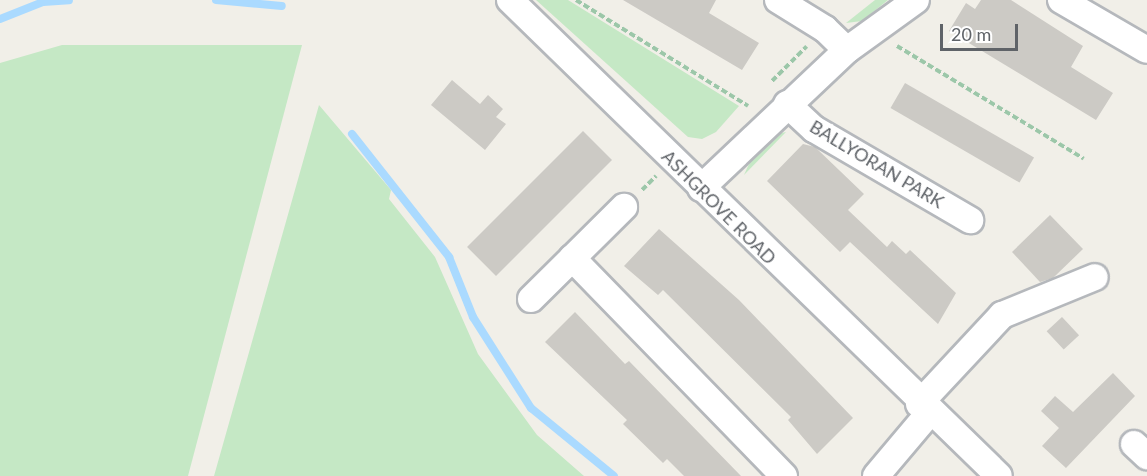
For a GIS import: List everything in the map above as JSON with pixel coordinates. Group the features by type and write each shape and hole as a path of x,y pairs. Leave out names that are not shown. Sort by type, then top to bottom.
{"street":[{"name":"ASHGROVE ROAD","path":"510,0 924,409 999,476"},
{"path":"778,0 825,29 847,50"},
{"path":"701,188 787,104 847,50 916,0"},
{"path":"1060,0 1147,50"},
{"name":"BALLYORAN PARK","path":"787,104 814,129 970,220"},
{"path":"531,299 624,207"},
{"path":"572,258 784,476"},
{"path":"876,476 924,409 1002,315 1095,277"}],"path":[{"path":"576,0 748,106"},
{"path":"879,26 895,45 1084,159"},
{"path":"624,207 672,160"}],"green space":[{"path":"536,0 568,0 739,106 716,132 702,139 688,137"},
{"path":"875,0 888,0 862,21 846,23"},
{"path":"62,45 302,45 188,476 0,476 0,63"},
{"path":"319,105 391,190 389,199 435,257 478,354 537,435 584,476 214,476"},
{"path":"786,132 744,175 753,155 773,135"}],"building":[{"path":"623,0 716,0 709,13 759,43 742,70"},
{"path":"981,0 1011,0 1083,46 1071,67 1113,93 1096,120 949,31 966,3 975,9"},
{"path":"452,80 480,104 488,95 503,109 496,117 506,124 485,150 431,105"},
{"path":"905,83 1034,157 1020,183 890,108"},
{"path":"583,131 612,160 496,276 467,247"},
{"path":"803,144 815,147 864,194 848,210 887,247 892,241 906,254 910,250 956,293 938,324 850,242 840,252 767,181"},
{"path":"1050,215 1083,249 1053,278 1040,282 1012,252"},
{"path":"659,229 739,300 853,418 817,454 788,420 791,417 663,290 658,295 624,266"},
{"path":"575,312 625,364 629,361 741,476 684,476 667,459 663,463 623,424 627,420 545,342"},
{"path":"1062,317 1079,335 1064,350 1047,331"},
{"path":"1113,373 1135,396 1066,468 1042,446 1059,428 1041,411 1055,396 1073,412"}],"waterway":[{"path":"0,19 43,2 69,0"},
{"path":"216,0 282,6"},
{"path":"352,134 449,257 473,317 531,408 614,476"}]}
